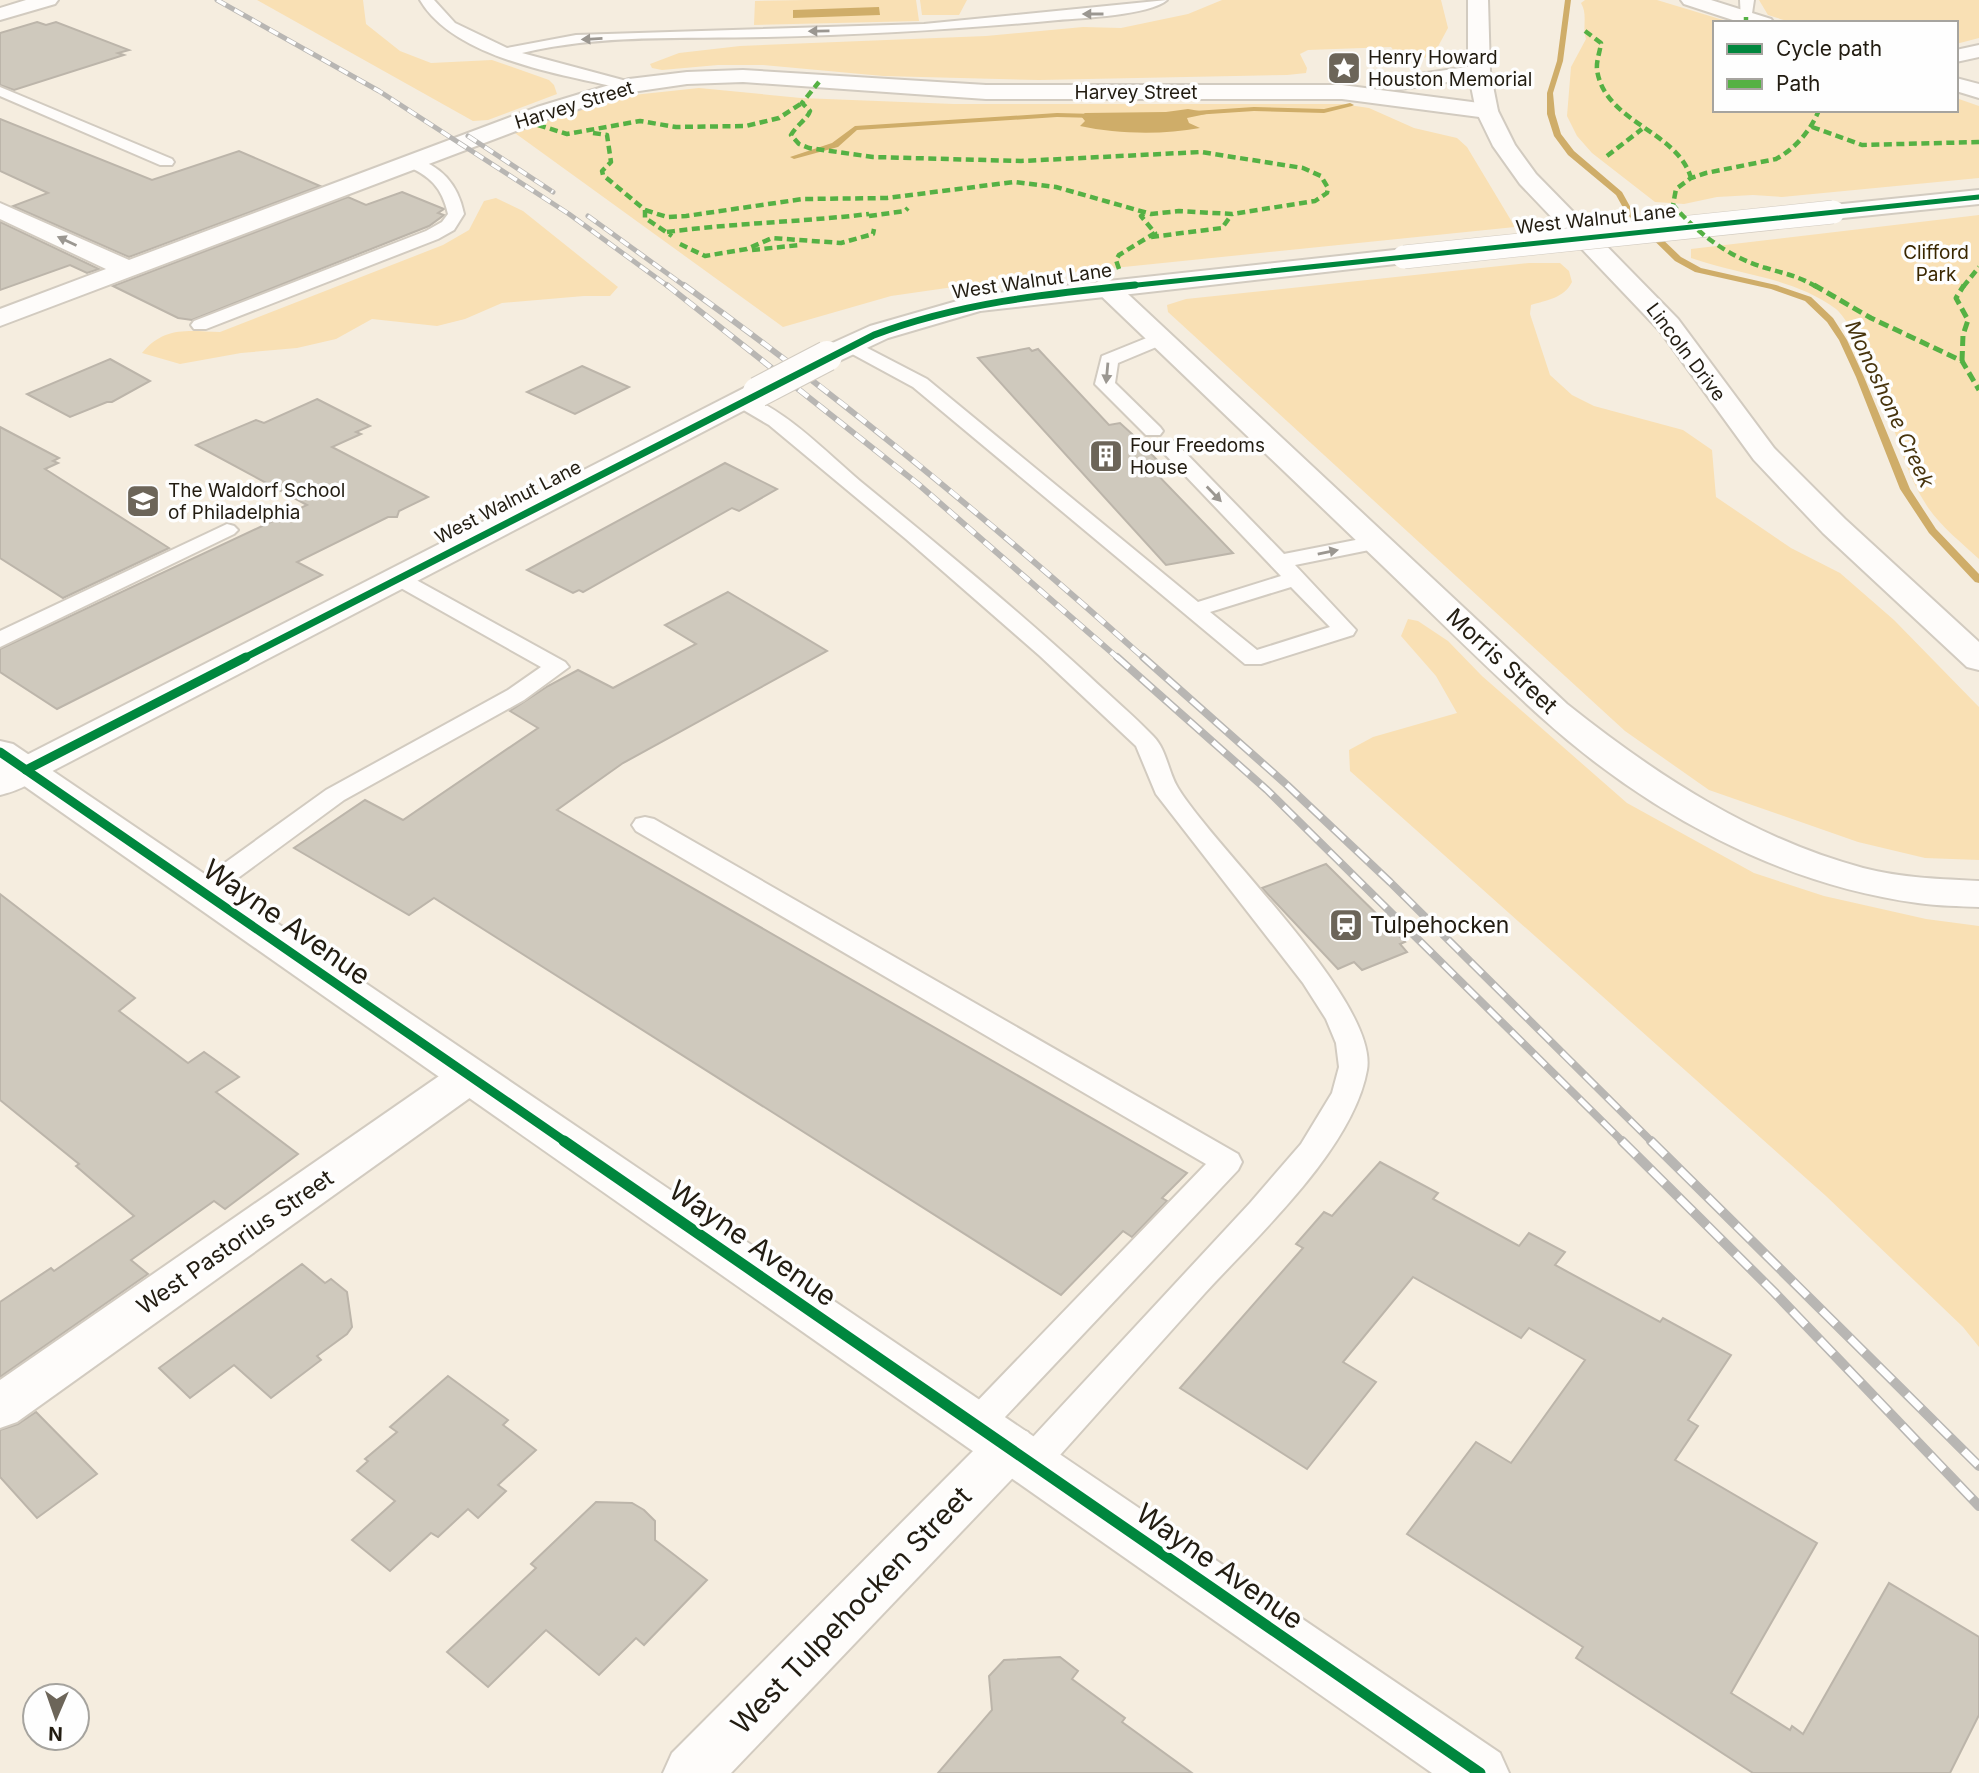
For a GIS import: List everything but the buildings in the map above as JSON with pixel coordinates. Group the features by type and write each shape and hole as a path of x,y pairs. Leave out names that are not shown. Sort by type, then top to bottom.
{"street":[{"path":"0,14 48,0"},
{"name":"Lincoln Drive","path":"1478,0 1479,71 1487,111 1504,146 1528,179 1669,325 1764,454 1834,526 1979,660"},
{"path":"1691,0 1753,13"},
{"path":"1958,56 1979,51"},
{"name":"Harvey Street","path":"1308,91 1422,81 1479,71"},
{"name":"Harvey Street","path":"0,318 575,101 629,86 687,78 743,76 986,92 1308,91 1359,93 1487,111"},
{"path":"1958,85 1979,91"},
{"name":"West Walnut Lane","path":"9,769 400,578 839,351 914,320 978,303 1106,287 1979,197"},
{"path":"0,210 129,270"},
{"name":"Morris Street","path":"1106,287 1545,702 1626,769 1696,813 1767,847 1846,876 1927,891 1979,894"},
{"name":"Wayne Avenue","path":"9,769 203,891 1480,1773"},
{"name":"West Pastorius Street","path":"0,1407 470,1076"},
{"name":"West Tulpehocken Street","path":"692,1773 1006,1445"}],"lane":[{"path":"427,0 438,16 449,24 506,53 629,86"},
{"path":"506,53 551,42 662,29 887,30 1005,22 1067,14 1111,13 1160,0"},
{"path":"1004,3 1005,22"},
{"path":"0,91 166,162"},
{"path":"200,325 403,248 448,226 456,214 453,197 437,174 411,162"},
{"path":"839,351 920,383 1254,659 1345,630 1105,384 1109,360 1159,339"},
{"path":"750,397 1048,651 1147,743 1165,789 1313,976 1335,1009 1350,1042 1353,1064 1349,1092 1310,1156 1006,1445"},
{"path":"0,640 227,530"},
{"path":"1195,610 1287,571 1376,542"},
{"path":"203,891 335,795 516,695 556,667 400,578"},
{"path":"645,825 1227,1162 1006,1445"}],"green space":[{"path":"257,0 363,0 366,24 400,51 431,63 492,60 549,80 557,94 488,120 473,121"},
{"path":"916,0 919,21 754,25 755,1"},
{"path":"920,0 967,0 959,15 922,15"},
{"path":"1222,0 1441,0 1448,28 1434,54 1419,60 1398,56 1391,47 1308,50 1300,54 1307,68 1306,73 1287,75 1039,80 883,76 763,65 718,65 662,70 652,68 650,64 679,53 740,46 986,36 1083,27 1121,28 1188,14"},
{"path":"1585,0 1657,0 1726,21 1713,21 1713,112 1958,112 1958,99 1979,106 1979,178 1782,197 1717,197 1684,204 1655,202 1592,153 1577,136 1567,116 1571,67 1586,39 1581,3"},
{"path":"1759,0 1979,0 1979,38 1958,43 1958,21 1787,21 1768,15"},
{"path":"699,88 801,98 954,104 1342,104 1369,108 1414,128 1457,138 1467,147 1515,227 1016,278 891,296 783,327 508,128 605,98"},
{"path":"496,198 523,211 618,287 610,296 502,303 465,319 437,326 372,319 336,339 297,348 241,353 180,364 142,353 150,344 168,334 187,331 220,332 443,245 469,230 484,201"},
{"name":"Clifford Park","path":"1979,215 1979,559 1927,506 1906,464 1875,373 1852,330 1838,311 1819,298 1784,283 1691,258 1691,249"},
{"path":"1529,263 1560,263 1569,271 1572,282 1560,295 1531,305 1530,314 1550,375 1572,395 1594,406 1683,430 1712,450 1716,497 1791,548 1840,573 1894,620 1979,707 1979,860 1925,858 1858,842 1709,790 1625,731 1168,312 1167,305 1186,299"},
{"path":"1408,619 1418,621 1448,641 1482,676 1627,803 1754,873 1824,896 1926,919 1979,926 1979,1347 1963,1327 1826,1196 1350,771 1349,750 1373,737 1457,713 1436,676 1401,636"}],"shaded area":[{"path":"879,7 880,15 793,18 793,10"},
{"path":"1188,109 1211,113 1187,118 1189,123 1200,128 1170,132 1124,132 1080,126 1085,121 1081,116 1085,113 1166,112"}],"waterway":[{"name":"Monoshone Creek","path":"1568,0 1560,61 1550,93 1551,114 1557,134 1571,153 1619,194 1629,211 1678,259 1698,270 1773,287 1808,299 1830,320 1843,340 1860,377 1905,489 1932,531 1979,580"},
{"path":"1194,113 1254,109 1324,111 1350,105"},
{"path":"794,157 835,145 855,128 1057,115 1096,116"}],"railway":[{"path":"217,0 379,91 569,214 669,287"},
{"path":"468,136 553,192"},
{"path":"588,216 686,287"},
{"path":"667,285 918,484 1119,659"},
{"path":"684,285 862,419 1033,561 1145,659"},
{"path":"1117,657 1267,790 1624,1143"},
{"path":"1143,657 1287,785 1390,882 1653,1143"},
{"path":"1622,1141 1774,1292 1979,1506"},
{"path":"1651,1141 1979,1466"}],"marked path":[{"path":"1585,31 1601,43 1597,70 1603,87 1614,103 1677,154 1687,166 1691,178"},
{"path":"645,210 667,217 686,216 803,199 887,198 1014,182 1056,187 1151,214 1179,211 1232,214 1315,201 1327,193 1328,188 1321,176 1303,168 1201,152 1021,161 873,157 809,148 799,144 791,135 797,124 809,115 810,111 802,103 819,82"},
{"path":"538,125 567,134 640,121 676,127 746,126 779,118 802,103"},
{"path":"1818,112 1812,127 1785,154 1776,159 1691,178 1676,189 1673,205 1727,252 1765,268 1795,274 1871,318 1962,361 1979,390"},
{"path":"1812,127 1862,145 1979,142"},
{"path":"1607,156 1642,129"},
{"path":"593,133 607,135 611,162 602,171 603,175 645,210 645,218 672,236"},
{"path":"869,216 905,211 908,208"},
{"path":"1119,269 1116,260 1119,255 1155,233 1141,216 1145,213"},
{"path":"667,232 718,225 801,222 869,214"},
{"path":"1151,237 1222,228 1232,214"},
{"path":"680,244 705,256 747,249 772,238 841,243 873,234 874,229"},
{"path":"752,250 800,245"},
{"path":"1962,361 1963,335 1968,320 1956,298 1979,267"}],"cycle path":[{"path":"26,770 850,345 922,318 995,301 1046,294 1979,197"},
{"path":"0,752 1480,1773"}],"place":[{"name":"Henry Howard Houston Memorial","path":"1344,68"},
{"name":"Four Freedoms House","path":"1106,456"},
{"name":"The Waldorf School of Philadelphia","path":"143,501"},
{"name":"Tulpehocken","path":"1346,925"}]}
